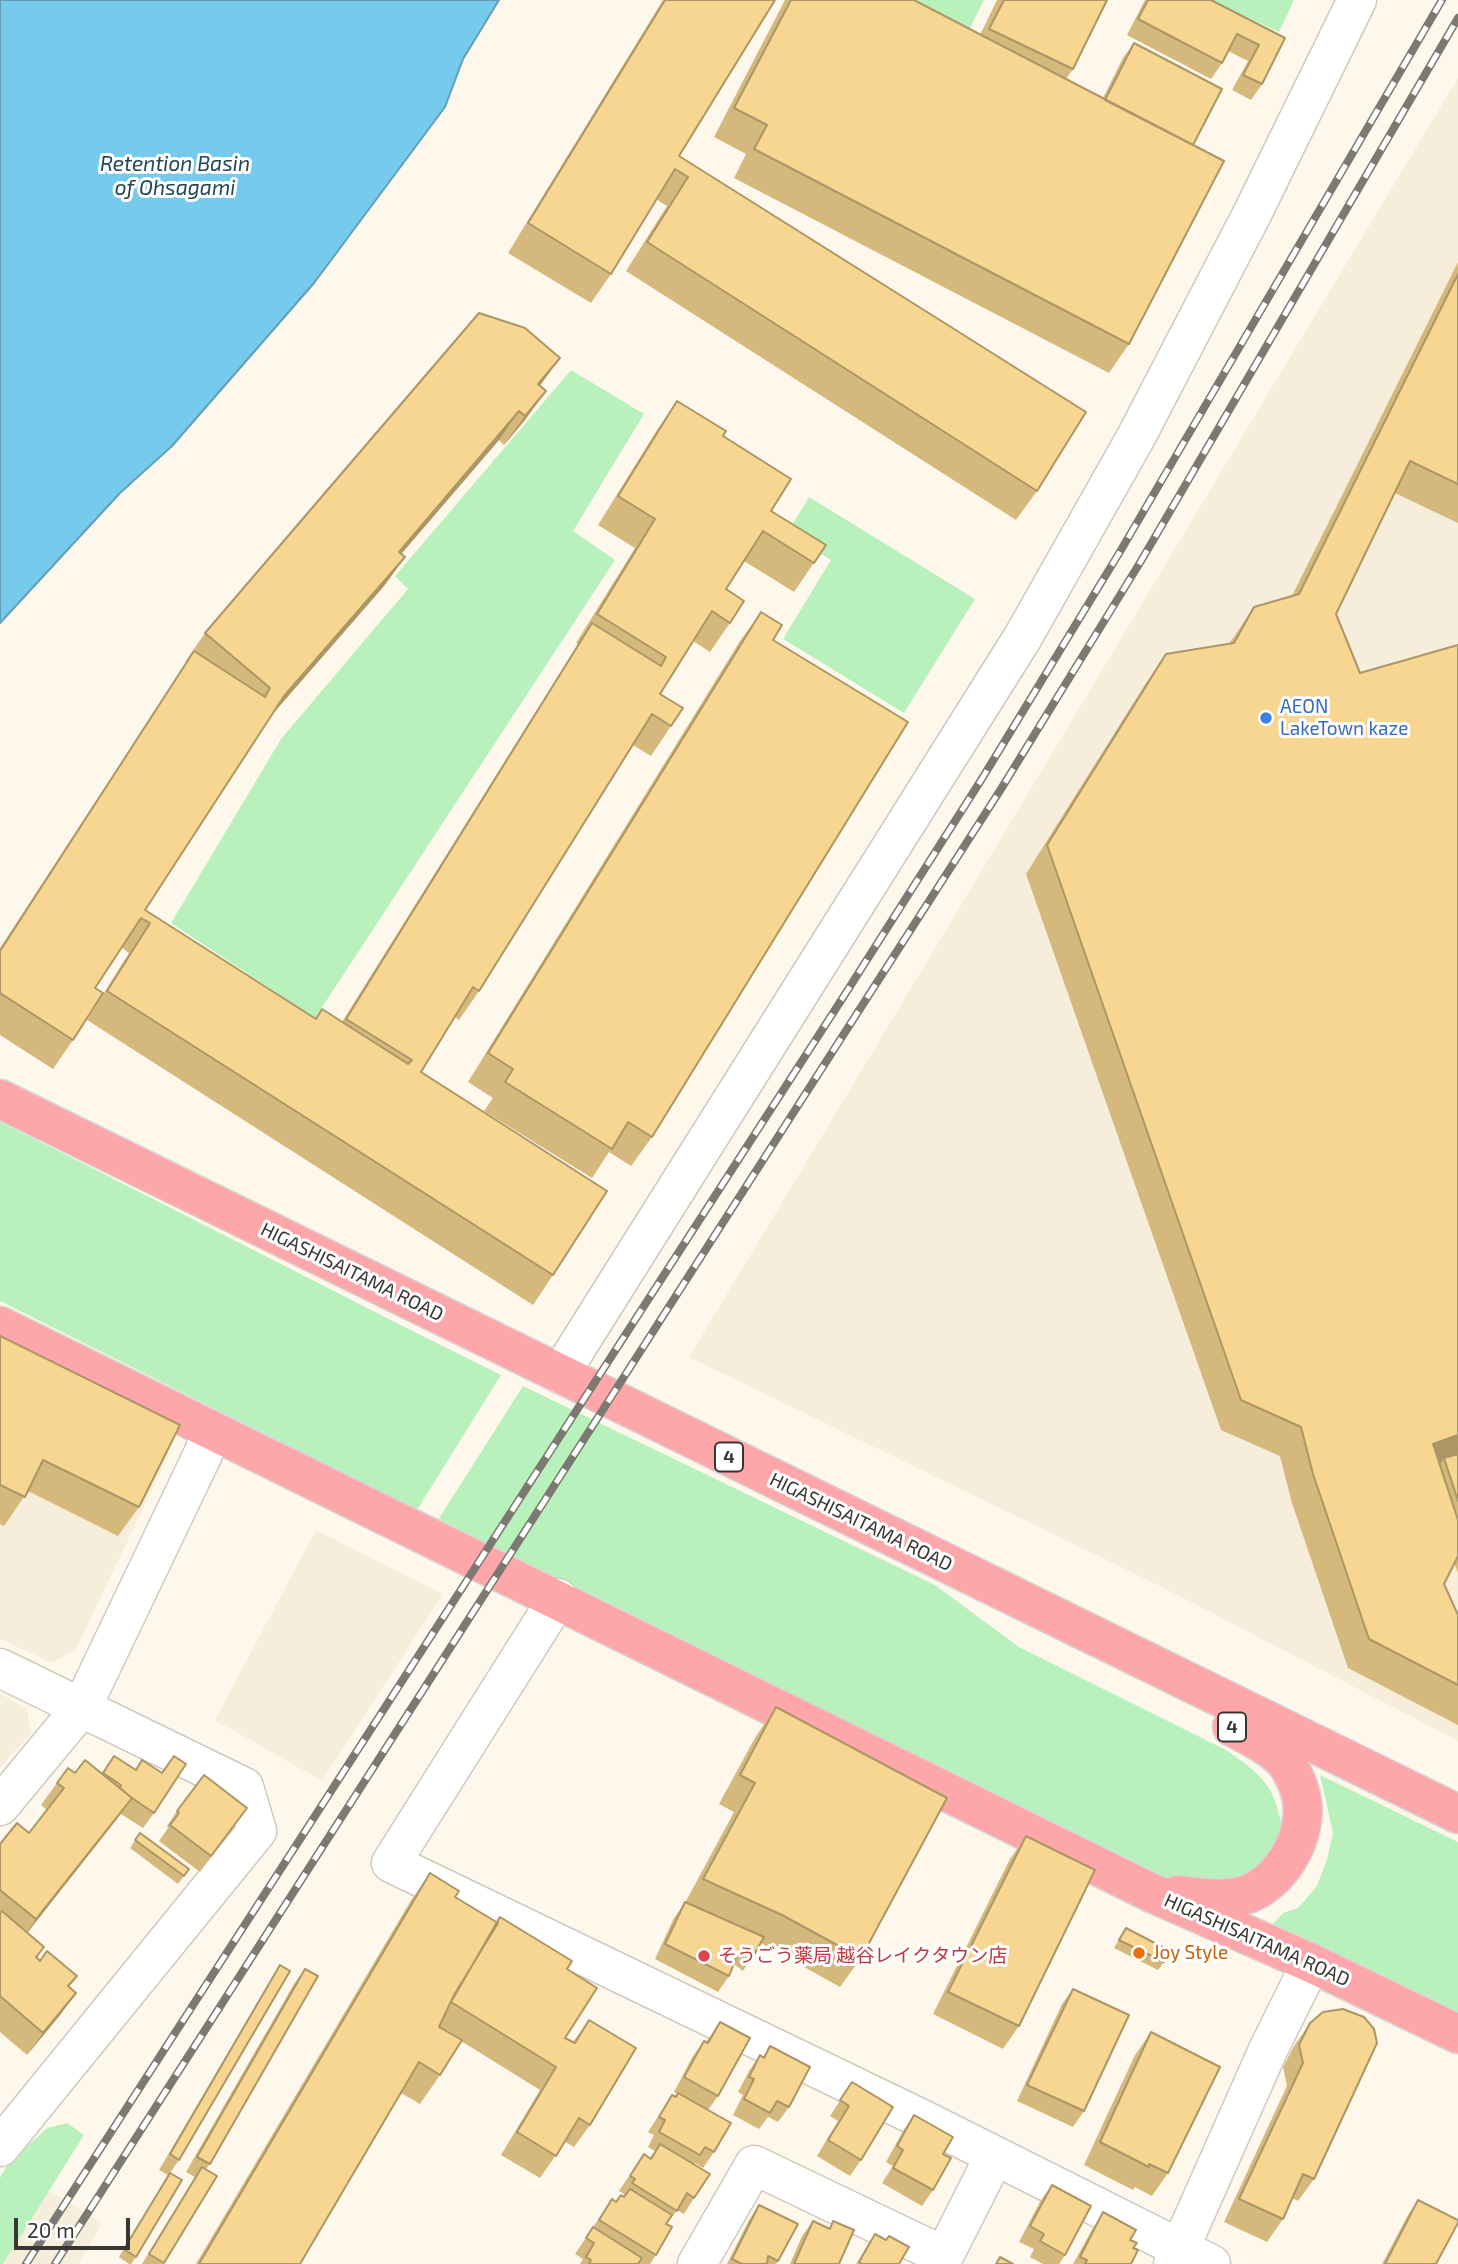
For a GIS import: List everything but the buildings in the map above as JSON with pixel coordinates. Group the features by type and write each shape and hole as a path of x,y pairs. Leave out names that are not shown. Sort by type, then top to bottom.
{"highway":[{"name":"HIGASHISAITAMA ROAD","path":"0,1099 1458,1814"},
{"name":"HIGASHISAITAMA ROAD","path":"0,1326 558,1598 1154,1894 1311,1963 1458,2034"},
{"name":"4","path":"957,1569 1071,1646 1257,1740 1287,1764 1301,1793 1301,1816 1296,1841 1284,1867 1266,1886 1232,1897 1154,1894"}],"street":[{"path":"561,1374 1023,637 1136,437 1251,216 1357,0"},
{"path":"0,1806 82,1707 212,1430"},
{"path":"558,1598 391,1863 837,2077 1188,2259 1268,2050 1311,1963"},
{"path":"0,1668 244,1787 257,1831 0,2147"},
{"path":"697,2264 754,2165 942,2260 994,2157"}],"shaded area":[{"name":"AEON LakeTown kaze","path":"1458,78 1458,1741 1160,1586 689,1357"},
{"path":"0,1371 169,1454 76,1649 52,1663 0,1639"},
{"path":"316,1530 443,1594 322,1781 215,1720"},
{"path":"0,1694 27,1708 31,1734 0,1767"},
{"path":"48,2190 102,2223 78,2264 3,2264"}],"green space":[{"path":"873,0 984,0 962,44"},
{"path":"1209,0 1294,0 1279,32"},
{"path":"571,370 644,414 573,531 615,560 315,1018 171,923 281,739 408,589 395,576"},
{"path":"809,497 975,599 904,713 783,639 831,560 787,533"},
{"path":"0,1122 501,1375 417,1510 0,1301"},
{"path":"523,1386 935,1585 1019,1647 1226,1750 1259,1775 1271,1793 1280,1816 1283,1832 1256,1878 1171,1880 438,1520"},
{"path":"1320,1775 1458,1842 1458,2031 1271,1926 1283,1913 1298,1908 1317,1886 1327,1859 1333,1833"},
{"path":"67,2123 84,2135 3,2264 0,2264 0,2178 8,2164 47,2128"}],"water":[{"name":"Retention Basin of Ohsagami","path":"0,0 499,0 463,59 445,107 314,283 172,446 120,493 0,623"}],"railway":[{"path":"26,2264 983,777 1121,550 1442,0"},
{"path":"55,2264 1001,789 1141,561 1458,18"}],"place":[{"name":"AEON LakeTown kaze","path":"1266,718"},
{"name":"Joy Style","path":"1139,1953"},
{"name":"そうごう薬局 越谷レイクタウン店","path":"704,1956"}]}
